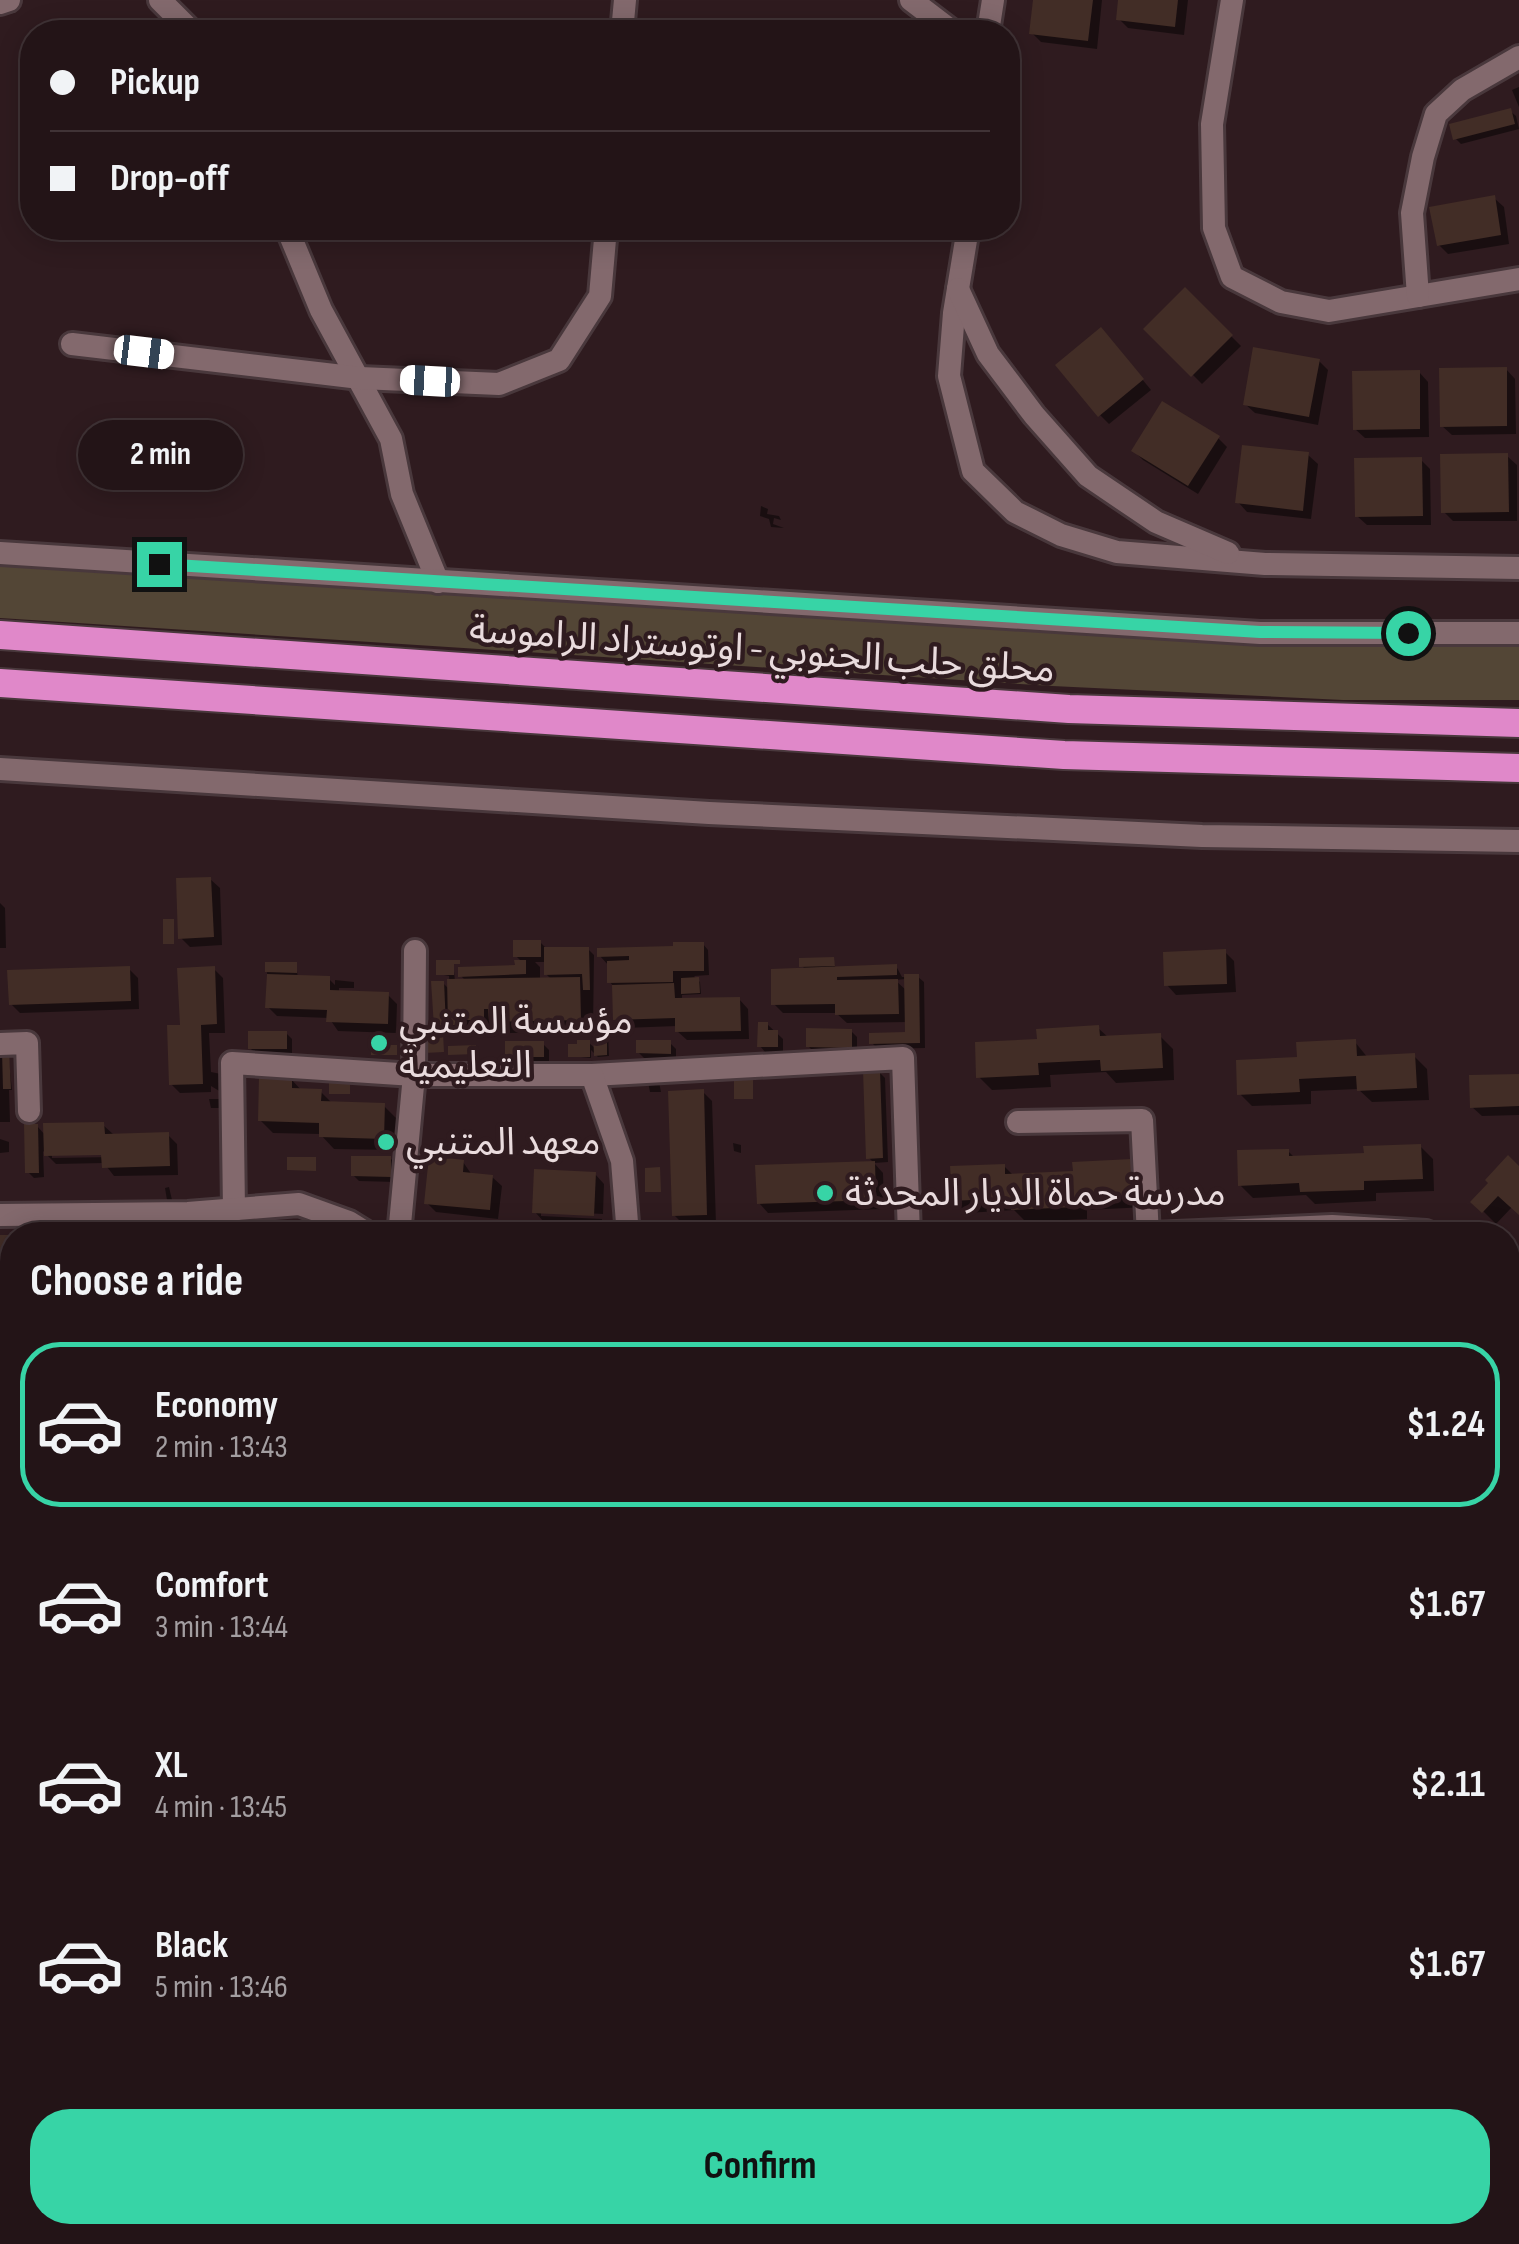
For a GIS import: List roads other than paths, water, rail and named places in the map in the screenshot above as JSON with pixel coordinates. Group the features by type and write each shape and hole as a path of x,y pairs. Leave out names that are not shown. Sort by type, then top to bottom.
{"highway":[{"name":"محلق حلب الجنوبي - اوتوستراد الراموسة","path":"0,636 1069,709 1519,722"},
{"path":"0,683 1064,755 1519,768"}],"street":[{"path":"0,2 9,0"},
{"path":"160,0 180,20"},
{"path":"911,0 937,20"},
{"path":"1232,0 1212,124 1214,228 1232,277 1281,302 1328,311 1519,280"},
{"path":"1418,296 1412,213 1422,157 1436,114 1462,90 1519,57"},
{"path":"293,240 321,310 390,439 402,494 438,582"},
{"path":"72,344 360,378 499,384 559,360 600,296 605,240"},
{"path":"966,240 949,376 974,471 1015,512 1060,535 1117,552 1265,564 1519,568"},
{"path":"958,289 988,354 1088,476 1156,522 1214,549 1265,564"},
{"path":"0,553 1260,632 1519,633"},
{"path":"0,768 729,814 1202,836 1519,841"},
{"path":"399,1222 414,1075 415,951"},
{"path":"0,1044 27,1043 29,1110"},
{"path":"234,1210 232,1063 414,1075 592,1075 903,1058 908,1222"},
{"path":"592,1075 622,1161 627,1222"},
{"path":"1018,1122 1142,1120 1147,1222"},
{"path":"0,1215 234,1210 299,1204 349,1222"}],"place":[{"name":"مؤسسة المتنبي التعليمية","path":"379,1043"},
{"name":"معهد المتنبي","path":"386,1142"},
{"name":"مدرسة حماة الديار المحدثة","path":"825,1193"}]}
